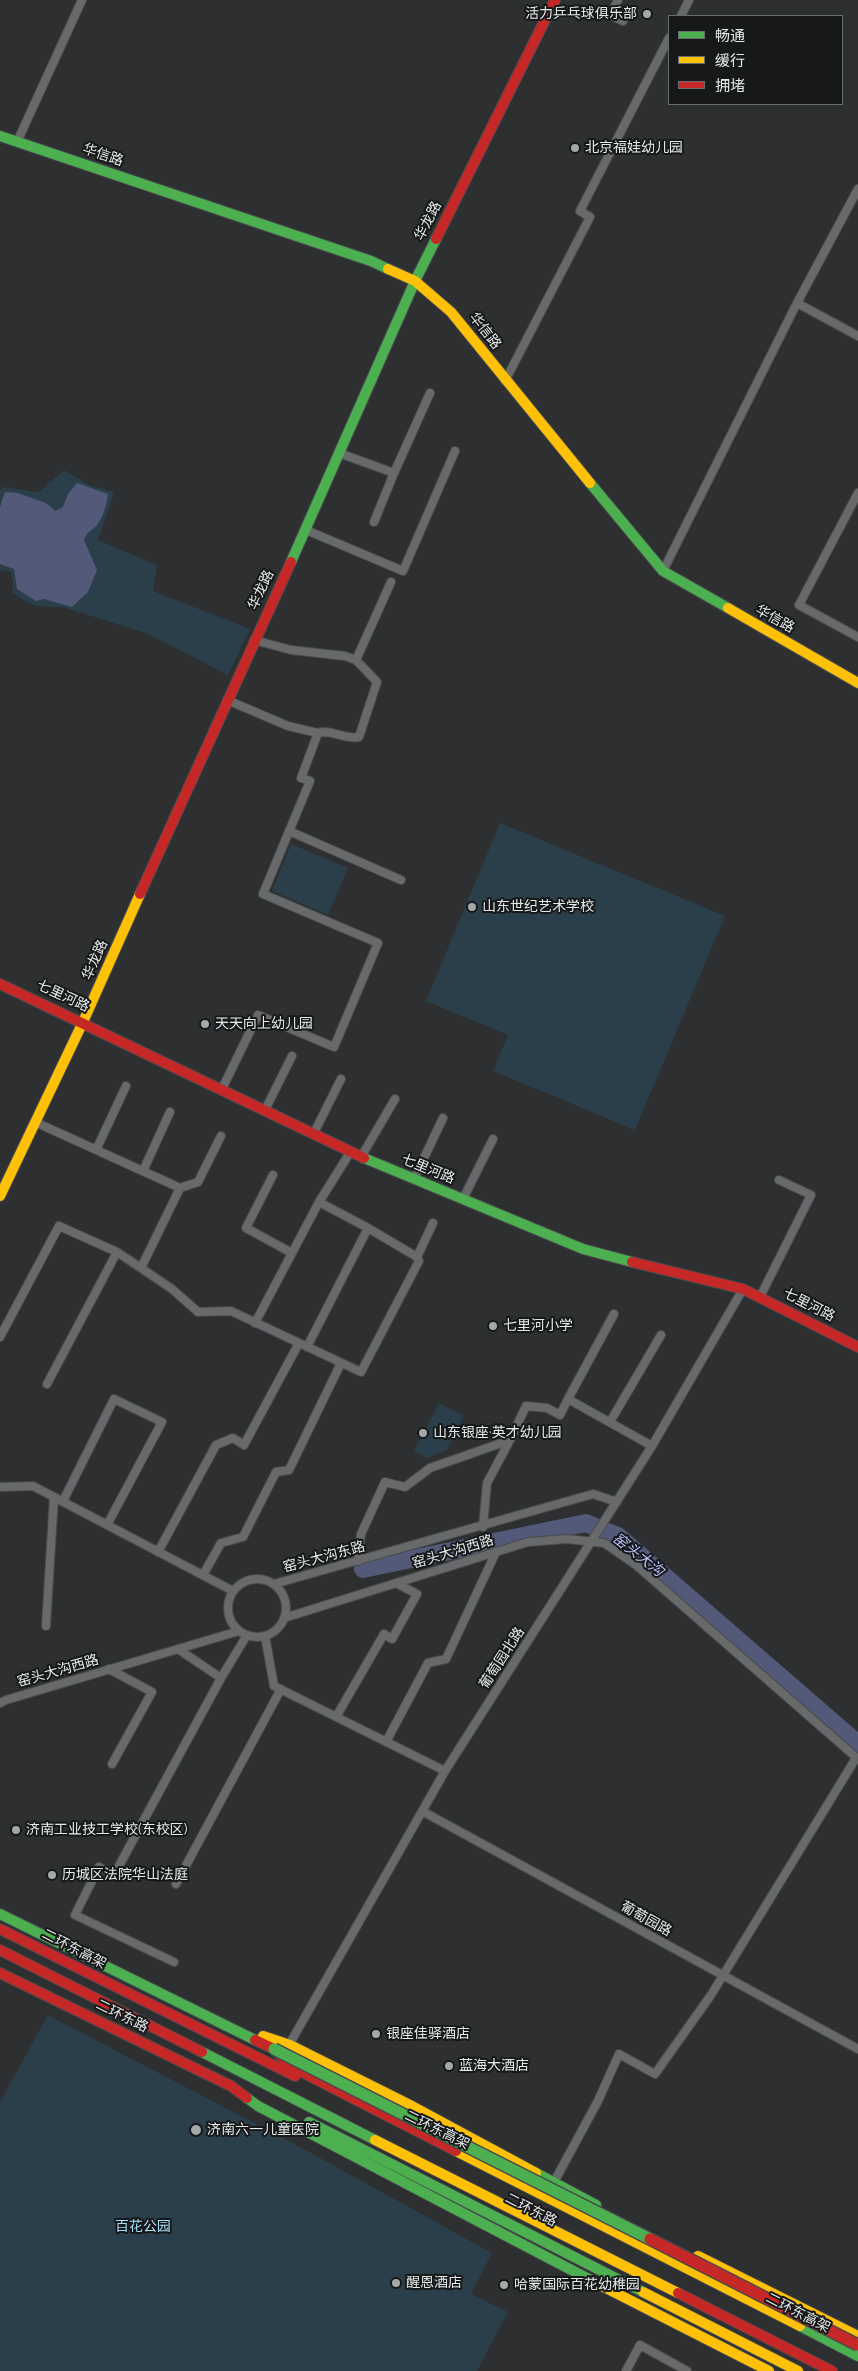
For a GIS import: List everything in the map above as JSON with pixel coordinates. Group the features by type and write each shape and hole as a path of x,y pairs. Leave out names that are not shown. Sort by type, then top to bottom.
{"main road":[{"name":"华龙路","path":"0,1196 83,1022 254,640 306,530 415,281 555,0"},
{"name":"华信路","path":"0,136 371,261 415,281 451,312 505,381 663,572 858,683"},
{"name":"七里河路","path":"0,984 356,1154 414,1179 583,1248 690,1277 743,1289 858,1347"},
{"name":"二环东路","path":"0,1914 274,2049 290,2066 858,2356"},
{"name":"二环东高架","path":"0,1929 455,2155 858,2361"},
{"path":"0,1950 832,2371"},
{"name":"二环东路","path":"0,1973 231,2086 258,2106 769,2371"},
{"name":"二环东路","path":"224,2024 289,2045 408,2104 554,2182 858,2336"},
{"path":"274,2049 858,2345"},
{"name":"二环东路","path":"231,2086 251,2085 815,2371"},
{"path":"231,2086 347,2140 798,2371"},
{"name":"二环东路","path":"769,2292 791,2322"}],"street":[{"path":"17,142 82,0"},
{"path":"618,0 610,15 623,21"},
{"path":"681,15 689,0"},
{"path":"505,381 590,217 580,211 668,40"},
{"path":"663,572 798,303 858,189"},
{"path":"798,303 858,336"},
{"path":"374,522 430,393"},
{"path":"306,530 403,571 455,450"},
{"path":"339,453 394,473"},
{"path":"858,493 799,605 858,637"},
{"path":"356,660 391,582"},
{"path":"227,700 288,726 318,733 326,731 349,739 359,737 377,682 356,660 337,654 291,650 254,640"},
{"path":"222,1089 258,1015 334,1047 378,943 263,894 310,781 301,778 318,733"},
{"path":"289,831 401,880"},
{"path":"265,1110 292,1056"},
{"path":"314,1133 341,1079"},
{"path":"96,1150 126,1086"},
{"path":"255,1323 319,1202 395,1099"},
{"path":"143,1171 170,1112"},
{"path":"414,1179 443,1118"},
{"path":"35,1122 180,1188 198,1182 221,1136"},
{"path":"463,1199 493,1139"},
{"path":"273,1175 246,1228 292,1253"},
{"path":"760,1297 811,1195 779,1180"},
{"path":"141,1268 180,1188"},
{"path":"319,1202 417,1257"},
{"path":"0,1337 58,1226 117,1252 172,1289 198,1312 231,1311 361,1372 419,1261 417,1257 433,1223"},
{"path":"158,1552 216,1445 234,1438 244,1445 303,1345 368,1228"},
{"path":"47,1384 117,1252"},
{"name":"葡萄园北路","path":"289,2045 445,1771 652,1446 743,1289"},
{"path":"483,1527 487,1483 526,1406 547,1408 560,1414 614,1314"},
{"path":"610,1422 661,1335"},
{"path":"203,1575 221,1543 243,1537 276,1472 289,1470 341,1363"},
{"path":"568,1399 652,1446"},
{"path":"63,1501 114,1400 162,1422 107,1524"},
{"path":"358,1561 361,1534 385,1482 405,1488 430,1468 510,1440"},
{"path":"0,1487 34,1486 233,1591 229,1599 229,1617 239,1631 247,1636 265,1636 274,1686 445,1771"},
{"name":"窑头大沟东路","path":"233,1591 248,1580 266,1580 274,1584 483,1527 593,1494 616,1502"},
{"path":"46,1626 54,1497"},
{"name":"窑头大沟西路","path":"265,1636 279,1626 284,1618 528,1542 567,1539 604,1543 636,1565 857,1758"},
{"path":"386,1742 428,1663 446,1658 496,1552"},
{"path":"336,1717 384,1634 392,1639 417,1594 396,1583"},
{"path":"274,1584 284,1600 284,1618"},
{"name":"窑头大沟西路","path":"0,1704 6,1700 239,1631"},
{"path":"174,1962 75,1915 99,1867 114,1875 220,1678 247,1636"},
{"path":"178,1649 220,1678"},
{"path":"109,1669 152,1692 112,1764"},
{"path":"176,1884 281,1689"},
{"path":"554,2182 598,2101 619,2054 655,2074 723,1975 857,1758"},
{"name":"葡萄园路","path":"422,1811 858,2049"},
{"path":"626,2371 640,2345 687,2371"}],"green space":[{"path":"64,470 89,485 114,492 98,540 157,565 153,591 250,629 228,675 146,633 62,607 34,606 12,593 11,572 0,570 0,490 3,487 39,492"},
{"path":"500,823 725,916 635,1130 493,1071 508,1035 426,1001"},
{"path":"291,844 348,868 328,915 272,891"},
{"path":"439,1403 464,1416 447,1450 427,1458 414,1451"},
{"name":"百花公园","path":"48,2015 302,2148 492,2253 471,2294 508,2312 477,2371 0,2371 0,2102"}],"water":[{"path":"77,483 108,494 101,518 84,540 97,570 88,592 72,607 44,599 36,601 17,589 14,569 0,564 0,507 5,492 18,493 46,503 55,511 63,507 68,494"}],"waterway":[{"name":"窑头大沟","path":"363,1569 586,1523 618,1536 858,1744"}],"traffic: fast":[{"path":"0,136 371,261 388,269"},
{"path":"291,562 415,281 436,239"},
{"path":"590,483 663,571 728,608"},
{"path":"364,1158 583,1249 632,1262"},
{"path":"0,1914 255,2040"},
{"path":"274,2049 650,2239"},
{"path":"202,2052 375,2140"},
{"path":"247,2098 258,2106 604,2287"},
{"path":"309,2122 643,2292"},
{"path":"536,2173 596,2205"},
{"path":"800,2326 858,2356"}],"traffic: slow":[{"path":"388,269 415,281 451,312 590,483"},
{"path":"728,608 858,683"},
{"path":"0,1196 83,1022 140,894"},
{"path":"263,2036 290,2045 408,2104 536,2173"},
{"path":"375,2140 678,2293"},
{"path":"456,2151 800,2326"},
{"path":"698,2256 858,2336"},
{"path":"604,2287 769,2371"},
{"path":"643,2292 798,2371"}],"traffic: jam":[{"path":"436,239 555,0"},
{"path":"140,894 291,562"},
{"path":"0,984 364,1158"},
{"path":"632,1262 743,1289 858,1347"},
{"path":"0,1929 295,2076"},
{"path":"0,1950 202,2052"},
{"path":"0,1973 231,2086 247,2098"},
{"path":"255,2040 274,2049 290,2066 456,2151"},
{"path":"650,2239 858,2345"},
{"path":"678,2293 832,2371"}],"place":[{"name":"活力乒乓球俱乐部","path":"647,14"},
{"name":"北京福娃幼儿园","path":"575,148"},
{"name":"山东世纪艺术学校","path":"472,907"},
{"name":"天天向上幼儿园","path":"205,1024"},
{"name":"七里河小学","path":"493,1326"},
{"name":"山东银座·英才幼儿园","path":"423,1433"},
{"name":"济南工业技工学校(东校区)","path":"16,1830"},
{"name":"历城区法院华山法庭","path":"52,1875"},
{"name":"银座佳驿酒店","path":"376,2034"},
{"name":"蓝海大酒店","path":"449,2066"},
{"name":"济南六一儿童医院","path":"196,2130"},
{"name":"醒恩酒店","path":"396,2283"},
{"name":"哈蒙国际百花幼稚园","path":"504,2285"}]}
